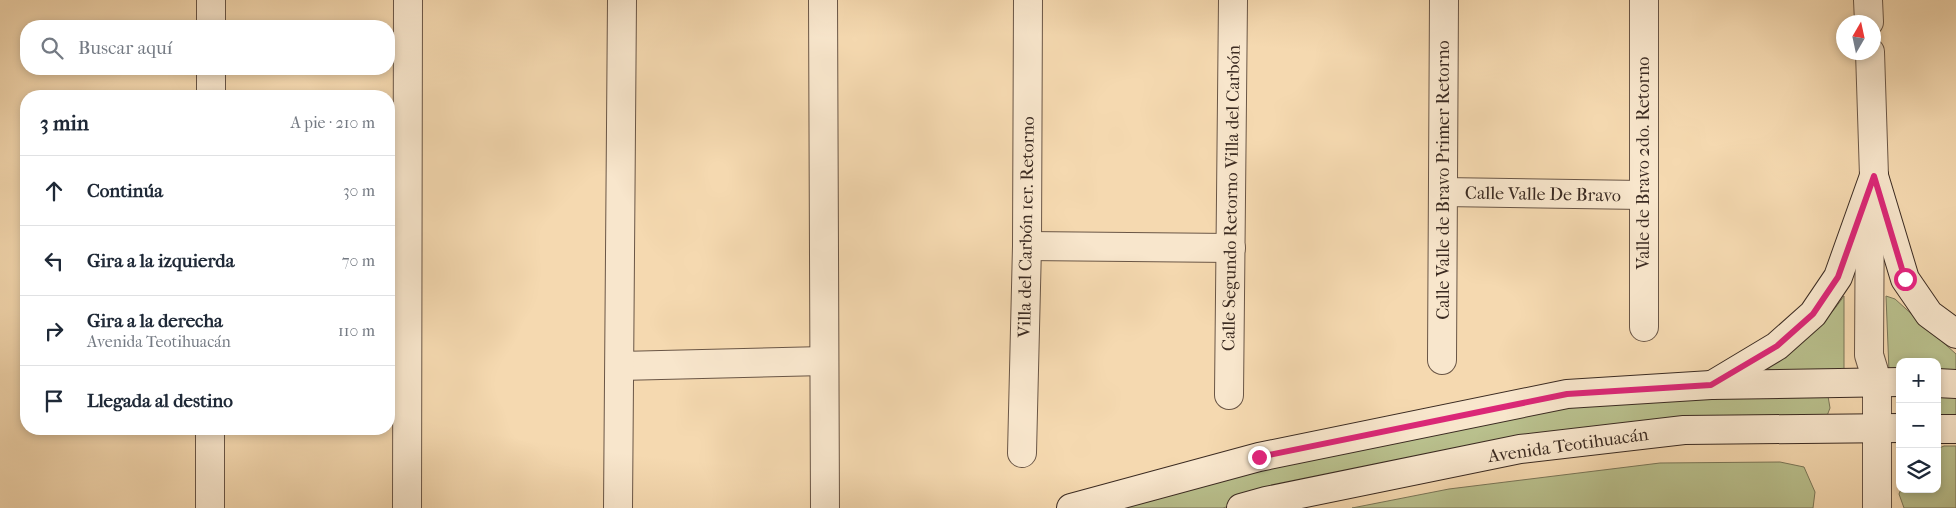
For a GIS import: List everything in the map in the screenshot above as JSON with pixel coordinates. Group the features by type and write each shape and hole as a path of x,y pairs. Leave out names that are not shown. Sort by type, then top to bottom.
{"street":[{"path":"211,0 211,20"},
{"path":"406,508 408,0"},
{"path":"618,508 622,0"},
{"path":"823,0 825,508"},
{"name":"Villa del Carbón 1er. Retorno","path":"1022,453 1027,246 1028,0"},
{"name":"Calle Segundo Retorno Villa del Carbón","path":"1229,395 1233,0"},
{"name":"Calle Valle de Bravo Primer Retorno","path":"1442,360 1444,0"},
{"name":"Valle de Bravo 2do. Retorno","path":"1644,0 1642,195 1644,327"},
{"path":"1868,0 1869,15"},
{"path":"1870,60 1874,176 1869,199 1869,356 1888,382 1889,428 1877,508"},
{"path":"211,75 211,90"},
{"path":"1874,176 1905,279 1929,314 1956,334"},
{"path":"1711,385 1777,346 1813,314 1838,277 1874,176"},
{"name":"Calle Valle De Bravo","path":"1443,192 1642,195"},
{"path":"1027,246 1231,248"},
{"path":"620,366 824,361"},
{"path":"1071,508 1259,457 1567,394 1711,385 1888,382"},
{"path":"1941,383 1956,384"},
{"name":"Avenida Teotihuacán","path":"1240,508 1275,499 1520,449 1684,430 1889,428"},
{"path":"1941,429 1956,429"},
{"path":"210,435 210,508"}],"green space":[{"path":"1844,296 1844,370 1787,373 1764,368 1787,353 1818,327"},
{"path":"1886,296 1895,299 1956,354 1956,378 1941,377 1941,358 1896,358 1896,374 1889,371"},
{"path":"1814,389 1828,396 1830,408 1825,421 1289,488 1223,508 1109,508 1213,476 1570,402"},
{"path":"1941,391 1956,391 1956,419 1941,417"},
{"path":"1956,446 1956,508 1904,508 1899,493 1941,493 1941,447"},
{"path":"1780,462 1804,467 1815,492 1813,508 1352,508 1449,489 1660,463"}],"route":[{"path":"1259,457 1567,394 1711,385 1777,346 1813,314 1838,277 1874,176 1905,279"}]}
